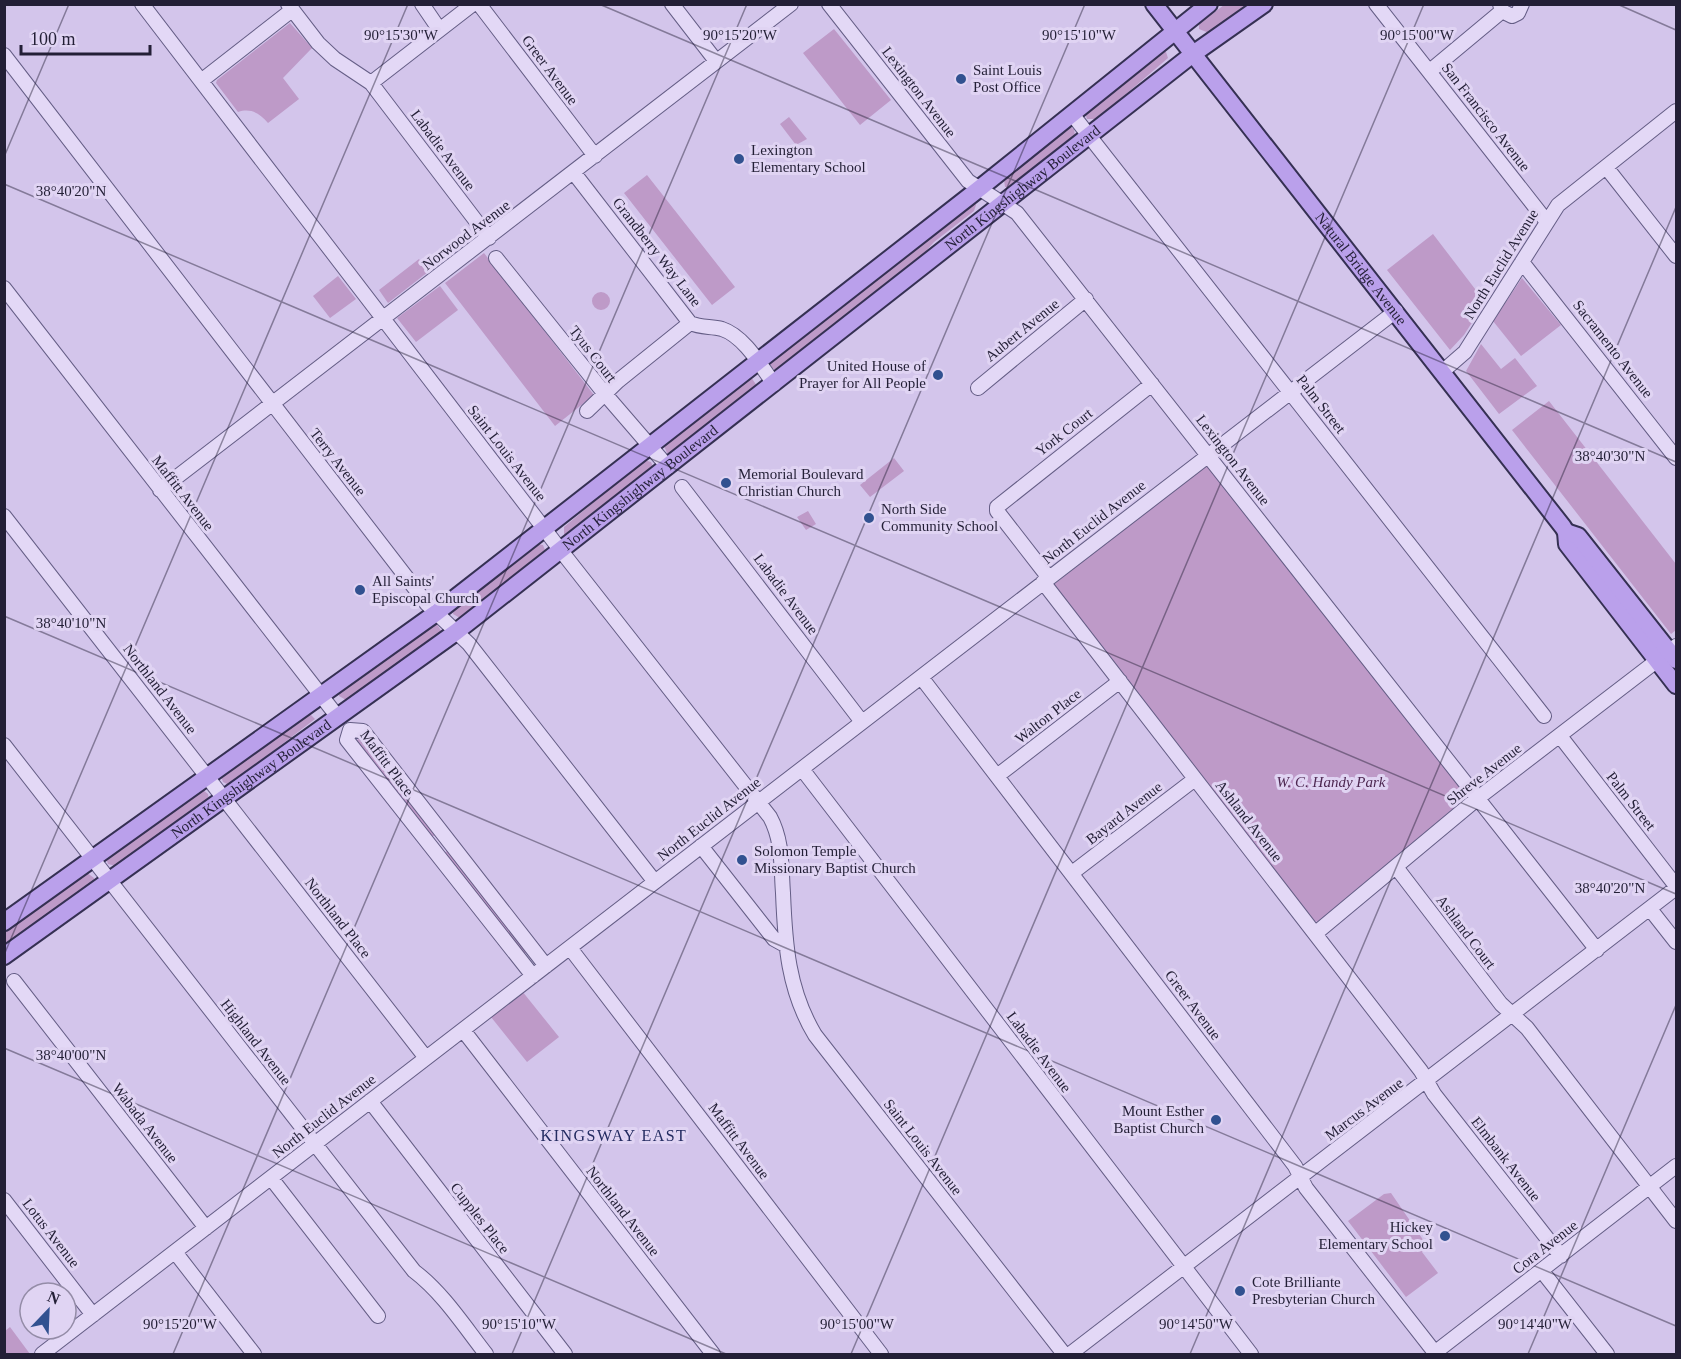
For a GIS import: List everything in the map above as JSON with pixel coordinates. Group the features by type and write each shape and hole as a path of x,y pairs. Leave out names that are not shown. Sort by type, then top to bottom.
{"main road":[{"name":"Natural Bridge Avenue","path":"1154,4 1396,311 1566,532 1568,544 1604,592 1617,601 1669,654"},
{"name":"North Kingshighway Boulevard","path":"4,922 436,613 980,188 1209,4"},
{"name":"North Kingshighway Boulevard","path":"4,956 456,632 562,552 1089,135 1193,54 1264,4"},
{"name":"Natural Bridge Avenue","path":"1566,532 1578,536 1669,654 1677,685"},
{"path":"1669,654 1677,672"}],"street":[{"name":"Saint Louis Avenue","path":"142,4 562,552 759,802 772,822 780,844 785,945 794,992 815,1035 1064,1354"},
{"path":"422,4 440,29"},
{"path":"201,81 290,7 318,43 335,59 371,82 473,4"},
{"name":"Greer Avenue","path":"479,4 595,156"},
{"path":"672,4 716,62"},
{"name":"Norwood Avenue","path":"160,490 791,4"},
{"name":"Lexington Avenue","path":"829,4 968,181 1017,213 1597,950"},
{"name":"San Francisco Avenue","path":"1376,4 1547,222"},
{"path":"1430,71 1501,8 1508,15 1515,15 1521,11 1522,4"},
{"name":"Terry Avenue","path":"4,55 436,613 469,644 655,882"},
{"name":"Labadie Avenue","path":"371,82 489,238"},
{"name":"North Euclid Avenue","path":"1442,372 1465,352 1558,205 1677,111"},
{"name":"Palm Street","path":"1072,114 1544,716"},
{"path":"1606,167 1677,256"},
{"name":"Grandberry Way Lane","path":"574,173 690,322 700,327 722,329 734,335 774,384"},
{"name":"Tyus Court","path":"496,258 604,394 668,467"},
{"name":"Sacramento Avenue","path":"1522,262 1677,458"},
{"name":"Maffitt Avenue","path":"4,288 338,716"},
{"name":"Aubert Avenue","path":"978,388 1086,299"},
{"name":"North Euclid Avenue","path":"42,1354 1396,311"},
{"path":"587,411 690,322"},
{"name":"York Court","path":"997,507 1152,384"},
{"name":"Labadie Avenue","path":"682,487 862,722"},
{"name":"Ashland Avenue","path":"997,507 997,511 1120,681 1316,933 1427,1082"},
{"name":"Northland Avenue","path":"4,516 224,798"},
{"name":"Shreve Avenue","path":"1316,933 1478,798 1669,654"},
{"name":"Greer Avenue","path":"921,677 1435,1354"},
{"name":"Walton Place","path":"997,776 1120,681"},
{"name":"Maffitt Place","path":"533,976 346,740 350,730 363,731 546,966"},
{"name":"Palm Street","path":"1560,736 1677,887"},
{"name":"Highland Avenue","path":"4,745 414,1271 427,1280 486,1354"},
{"name":"Labadie Avenue","path":"802,769 1251,1354"},
{"name":"Bayard Avenue","path":"1072,873 1195,779"},
{"name":"Northland Place","path":"224,798 426,1058"},
{"path":"701,846 774,939 785,945"},
{"name":"Ashland Court","path":"1396,867 1501,1004 1513,1015"},
{"name":"Marcus Avenue","path":"1070,1354 1427,1082 1677,887"},
{"path":"1650,909 1677,942"},
{"name":"Maffitt Avenue","path":"570,948 881,1354"},
{"name":"Wabada Avenue","path":"14,981 206,1228"},
{"path":"1513,1015 1527,1028 1677,1221"},
{"name":"Northland Avenue","path":"463,1030 713,1354"},
{"name":"Elmbank Avenue","path":"1427,1082 1561,1256"},
{"name":"Cupples Place","path":"370,1101 565,1354"},
{"name":"Cora Avenue","path":"1435,1354 1677,1166"},
{"path":"271,1178 378,1316"},
{"name":"Lotus Avenue","path":"4,1200 93,1315"},
{"path":"175,1252 254,1354"},
{"path":"1542,1271 1607,1354"}],"green space":[{"path":"1224,5 1250,5 1209,33 1199,29 1199,24"},
{"path":"290,23 312,48 283,78 299,99 268,123 254,112 238,112 216,83 217,80"},
{"path":"834,29 891,100 860,125 803,53"},
{"path":"1160,51 1166,52 1168,58 1097,119 1087,119 1085,113"},
{"path":"789,117 807,139 796,145 780,124"},
{"path":"1068,126 1074,129 1075,136 1011,187 1005,187 1004,180"},
{"path":"647,175 735,287 712,305 624,193"},
{"path":"974,201 976,205 974,211 934,242 918,260 778,371 772,368 769,362"},
{"path":"1433,234 1485,302 1464,335 1450,350 1387,270"},
{"path":"484,253 594,395 555,426 445,283"},
{"path":"419,259 428,272 388,303 379,290"},
{"path":"338,276 356,299 330,318 313,296"},
{"path":"1522,278 1561,325 1521,356 1493,321"},
{"path":"440,286 458,310 416,342 397,318"},
{"path":"601,292 607,295 610,301 607,307 601,310 595,307 592,301 595,295"},
{"path":"1481,344 1501,369 1515,358 1537,386 1499,414 1466,371"},
{"path":"751,377 757,386 671,454 667,453 664,446 666,443"},
{"path":"1549,401 1676,564 1676,630 1671,634 1512,430"},
{"path":"894,458 904,471 870,497 860,485"},
{"path":"644,460 651,462 653,467 568,535 564,534 564,527"},
{"name":"W. C. Handy Park","path":"1206,464 1468,796 1320,922 1312,921 1053,585"},
{"path":"808,511 816,524 806,530 797,517"},
{"path":"537,544 543,545 545,550 460,618 453,614 458,605"},
{"path":"436,623 442,632 349,699 346,700 339,696 339,692"},
{"path":"308,712 315,719 229,785 223,782 221,776"},
{"path":"362,736 437,833 431,838 356,741"},
{"path":"203,790 208,794 209,799 116,866 108,864 106,858"},
{"path":"450,849 529,950 523,955 444,853"},
{"path":"86,872 94,878 93,884 5,948 4,931"},
{"path":"522,991 559,1037 527,1062 491,1017"},
{"path":"1391,1193 1428,1247 1422,1252 1438,1273 1406,1297 1348,1221 1384,1194"},
{"path":"10,1327 18,1341 30,1354 5,1354 5,1331"}],"place":[{"name":"Saint Louis Post Office","path":"961,79"},
{"name":"Lexington Elementary School","path":"739,159"},
{"name":"United House of Prayer for All People","path":"938,375"},
{"name":"Memorial Boulevard Christian Church","path":"726,483"},
{"name":"North Side Community School","path":"869,518"},
{"name":"All Saints' Episcopal Church","path":"360,590"},
{"name":"Solomon Temple Missionary Baptist Church","path":"742,860"},
{"name":"Mount Esther Baptist Church","path":"1216,1120"},
{"name":"Hickey Elementary School","path":"1445,1236"},
{"name":"Cote Brilliante Presbyterian Church","path":"1240,1291"}],"district":[{"name":"KINGSWAY EAST","path":"614,1135"}]}
